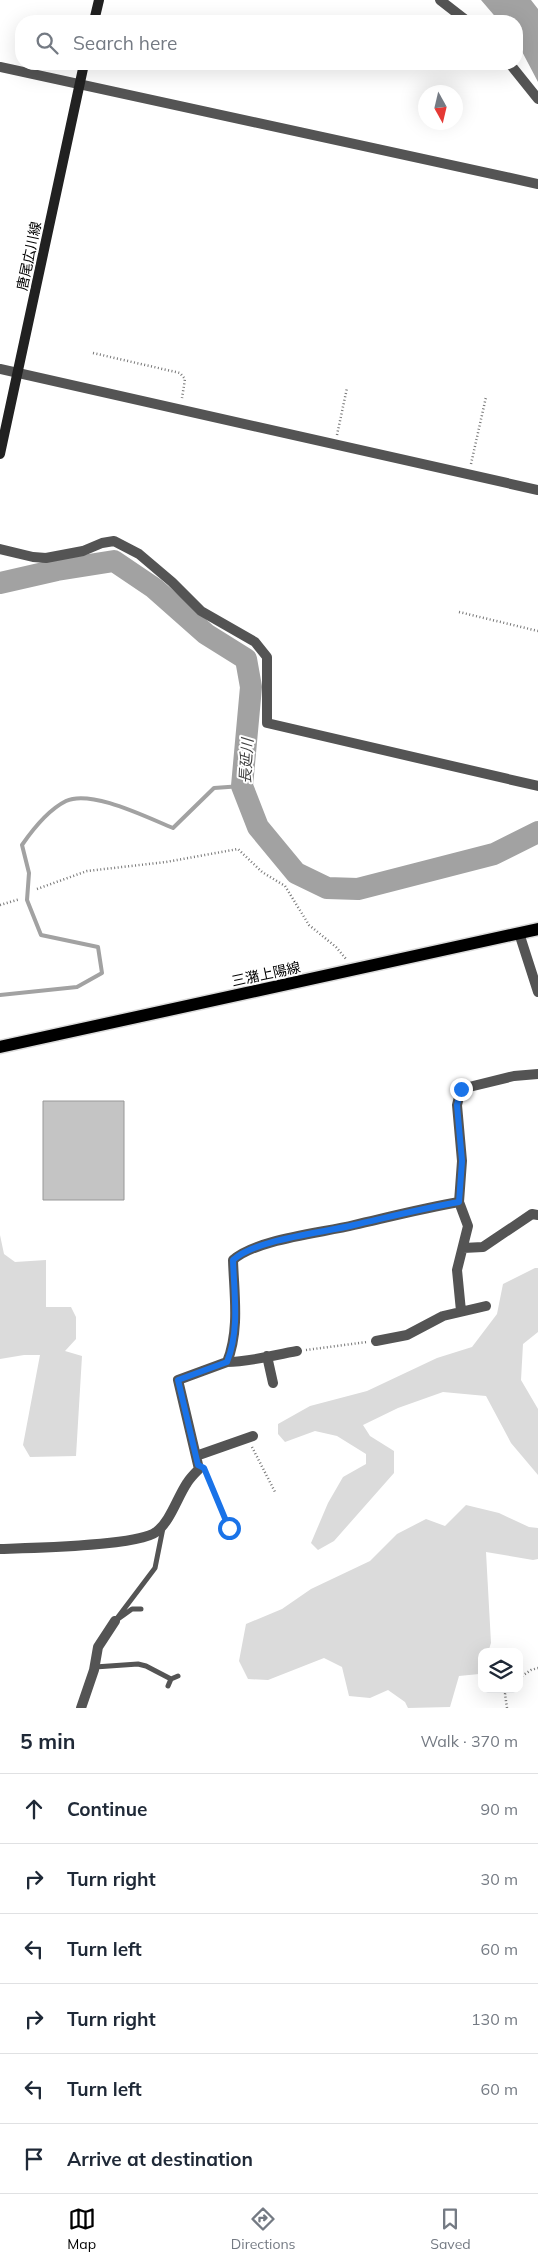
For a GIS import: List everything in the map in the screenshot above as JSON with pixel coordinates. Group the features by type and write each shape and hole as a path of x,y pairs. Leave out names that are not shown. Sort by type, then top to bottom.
{"main road":[{"path":"95,15 99,0"},
{"name":"唐尾広川線","path":"0,454 83,70"},
{"name":"三潴上陽線","path":"0,1047 538,929"}],"street":[{"path":"440,0 459,15"},
{"path":"0,67 538,184"},
{"path":"515,70 538,99"},
{"path":"0,370 538,490"},
{"path":"0,549 46,558 83,551 102,543 114,541 139,554 172,582 201,611 255,642 267,657 267,723 538,786"},
{"path":"519,933 538,992"},
{"path":"461,1312 457,1270 468,1226 459,1202 462,1161 457,1105 461,1089 514,1076 538,1074"},
{"path":"227,1362 235,1332 233,1260 241,1252 270,1243 354,1225 394,1214 459,1202"},
{"path":"463,1248 483,1247 532,1214 538,1215"},
{"path":"376,1341 407,1335 442,1316 486,1306"},
{"path":"0,1550 125,1540 156,1533 163,1525 188,1481 199,1469 178,1380 227,1362 242,1362 297,1351"},
{"path":"267,1356 273,1383"},
{"path":"197,1460 250,1437"},
{"path":"81,1708 94,1667 98,1647 116,1620"}],"lane":[{"path":"116,1620 155,1568 163,1534 163,1525"},
{"path":"116,1620 125,1616 132,1608 141,1608"},
{"path":"94,1667 138,1664 171,1679"},
{"path":"168,1686 171,1679 178,1676"}],"path":[{"path":"93,353 180,373 185,379 180,410"},
{"path":"335,444 347,388"},
{"path":"469,474 486,397"},
{"path":"458,612 538,630"},
{"path":"37,889 87,871 166,862 238,849 262,872 285,886 309,925 336,947 355,970"},
{"path":"0,905 20,899"},
{"path":"297,1351 376,1341"},
{"path":"250,1437 275,1492"},
{"path":"197,1460 204,1468 229,1528"},
{"path":"523,1675 530,1670 538,1668"},
{"path":"507,1693 507,1708"}],"shaded area":[{"path":"481,0 531,0 538,9 538,82 523,53 523,15 494,15"},
{"path":"0,1235 4,1254 15,1262 46,1260 46,1307 71,1307 76,1317 76,1339 65,1351 82,1356 76,1456 30,1457 23,1445 40,1355 24,1355 0,1359"},
{"path":"538,1268 538,1332 523,1344 521,1380 538,1409 538,1475 511,1443 486,1396 443,1392 398,1408 363,1425 370,1436 394,1451 394,1473 334,1541 318,1550 311,1543 328,1503 343,1477 366,1464 366,1454 337,1436 315,1431 285,1442 278,1434 278,1424 310,1406 367,1391 437,1358 472,1347 497,1314 503,1284"},
{"path":"466,1505 499,1513 529,1527 538,1528 538,1559 533,1560 486,1552 491,1643 489,1648 478,1648 478,1674 459,1676 450,1707 408,1708 405,1702 388,1690 370,1698 349,1696 342,1667 324,1658 268,1680 248,1679 239,1661 246,1624 282,1609 311,1589 370,1561 397,1534 426,1519 445,1526"}],"building":[{"path":"43,1101 124,1101 124,1200 43,1200"}],"waterway":[{"name":"長延川","path":"0,583 57,570 114,561 154,588 206,634 246,659 251,687 242,786 258,827 296,873 327,888 358,889 494,854 538,832"},
{"path":"0,995 77,987 102,973 98,947 41,935 27,900 29,873 22,845 36,826 53,809 66,801 77,798 90,799 120,806 173,828 214,788 242,786"}],"route":[{"path":"229,1528 204,1468 198,1465 178,1380 227,1362 235,1332 233,1260 241,1252 270,1243 354,1225 394,1214 459,1202 462,1161 457,1105 461,1089"}]}
